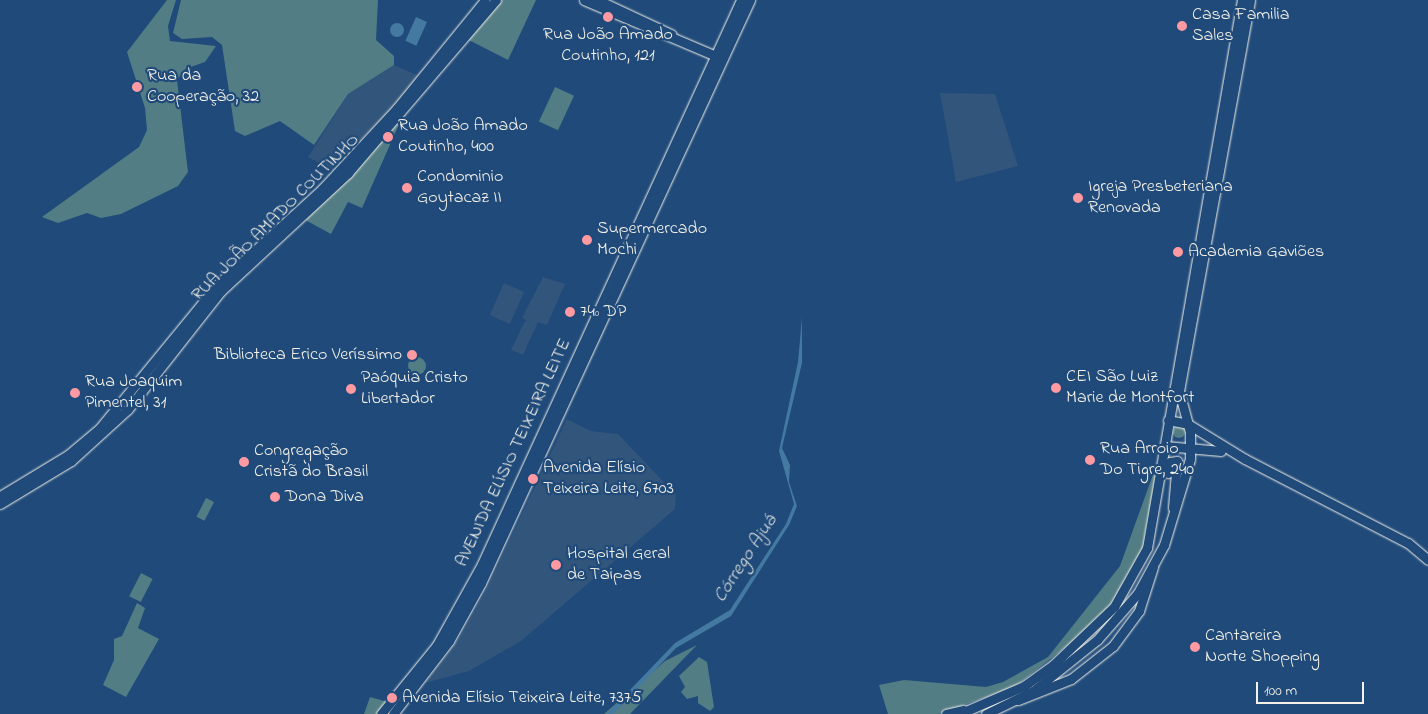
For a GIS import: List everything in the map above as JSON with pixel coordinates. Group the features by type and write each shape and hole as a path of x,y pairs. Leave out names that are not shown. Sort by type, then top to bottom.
{"main road":[{"name":"RUA JOÃO AMADO COUTINHO","path":"0,496 68,454 99,429 218,284 323,188 397,108 485,0"},
{"name":"RUA JOÃO AMADO COUTINHO","path":"0,504 71,461 124,413 221,291 348,173 496,0"},
{"path":"584,0 717,54"},
{"path":"598,0 717,54"},
{"name":"AVENIDA ELÍSIO TEIXEIRA LEITE","path":"381,714 437,645 482,564 741,0"},
{"name":"AVENIDA ELÍSIO TEIXEIRA LEITE","path":"394,714 449,641 481,583 750,0"},
{"path":"1153,518 1168,420 1242,0"},
{"path":"986,714 1071,679 1113,646 1139,611 1153,567 1172,524 1190,449 1188,424 1179,391 1250,0"},
{"path":"1168,420 1188,424 1219,446 1320,496 1408,543 1428,560"},
{"path":"1165,446 1190,449 1214,448 1320,496"},
{"path":"946,714 963,712 1024,686 1103,619 1141,561 1169,464 1176,460 1179,468 1172,524"},
{"path":"1016,701 1045,684 1097,640 1129,606 1153,567"}],"shaded area":[{"path":"416,17 427,22 416,46 405,41"},
{"path":"394,23 400,23 404,30 400,37 394,37 390,33 390,27"},
{"path":"394,65 419,76 388,113 330,169 308,157 348,94"},
{"path":"940,93 995,94 1018,166 956,182"},
{"path":"543,277 565,284 547,325 538,322 523,355 511,350 525,321 529,322 522,318"},
{"path":"504,283 524,292 510,324 490,315"},
{"path":"802,317 802,363 782,448 790,465 789,482 797,506 789,525 731,616 676,648 613,714 607,714 675,643 730,610 786,524 794,504 779,451 798,362"},
{"name":"Hospital Geral de Taipas","path":"567,419 591,431 618,434 676,495 675,509 521,641 469,671 425,683 460,637 486,590"}],"green space":[{"path":"167,0 176,0 168,26 170,41 216,46 205,62 185,69 177,80 188,172 178,186 121,214 101,218 87,213 58,223 42,217 139,147 147,130 145,108 127,52"},
{"path":"181,0 378,0 376,40 394,56 394,65 348,94 314,145 280,121 245,136 235,131 222,45 212,37 182,39 173,33"},
{"path":"494,0 536,0 508,60 461,36"},
{"path":"555,87 574,96 558,130 539,121"},
{"path":"404,113 362,208 348,202 331,234 298,216"},
{"path":"417,357 423,360 426,366 423,372 417,375 411,372 408,366 411,360"},
{"path":"1179,426 1185,432 1179,438 1173,432"},
{"path":"1163,457 1143,550 1125,587 1095,624 1013,688 938,714 888,714 879,685 904,680 986,687 1003,682 1048,657 1120,566 1155,469"},
{"path":"206,498 214,502 204,521 196,517"},
{"path":"141,573 153,579 141,602 129,596"},
{"path":"137,603 145,608 138,628 159,639 126,697 103,685 114,660 114,639 122,636"},
{"path":"697,645 630,714 604,714 665,661"},
{"path":"699,657 707,662 714,707 710,711 698,703 698,696 687,699 681,692 685,687 679,676"},
{"path":"370,697 391,703 382,714 364,714"}],"place":[{"name":"Rua João Amado Coutinho, 121","path":"608,17"},
{"name":"Casa Familia Sales","path":"1182,26"},
{"name":"Rua da Cooperação, 32","path":"137,87"},
{"name":"Rua João Amado Coutinho, 400","path":"388,137"},
{"name":"Condominio Goytacaz II","path":"407,188"},
{"name":"Igreja Presbeteriana Renovada","path":"1078,198"},
{"name":"Supermercado Mochi","path":"587,240"},
{"name":"Academia Gaviões","path":"1178,252"},
{"name":"74º DP","path":"570,312"},
{"name":"Biblioteca Erico Veríssimo","path":"412,355"},
{"name":"CEI São Luiz Marie de Montfort","path":"1056,388"},
{"name":"Paóquia Cristo Libertador","path":"351,389"},
{"name":"Rua Joaquim Pimentel, 31","path":"75,393"},
{"name":"Rua Arroio Do Tigre, 240","path":"1090,460"},
{"name":"Congregação Cristã do Brasil","path":"244,462"},
{"name":"Avenida Elísio Teixeira Leite, 6703","path":"533,479"},
{"name":"Dona Diva","path":"275,497"},
{"name":"Hospital Geral de Taipas","path":"556,565"},
{"name":"Cantareira Norte Shopping","path":"1195,647"},
{"name":"Avenida Elísio Teixeira Leite, 7375","path":"392,698"}],"water label":[{"name":"Córrego Ajuá","path":"746,559"}]}
